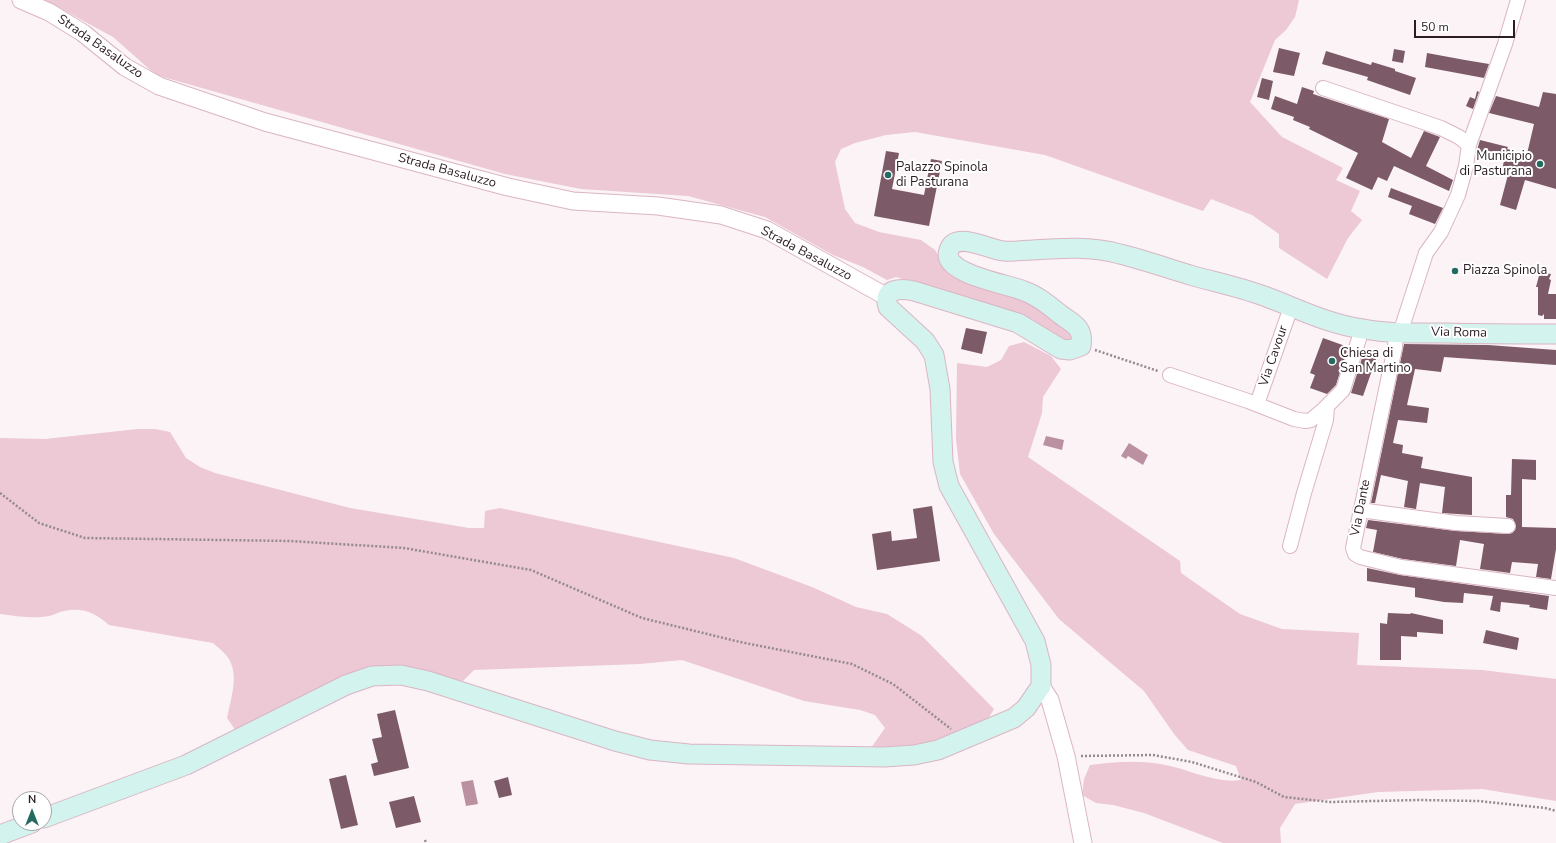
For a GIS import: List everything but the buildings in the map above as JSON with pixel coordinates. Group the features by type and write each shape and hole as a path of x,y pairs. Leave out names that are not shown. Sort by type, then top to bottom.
{"main road":[{"name":"Via Roma","path":"1081,346 1082,335 1077,326 1038,298 1025,291 969,274 954,266 951,263 948,254 952,245 955,242 964,240 1004,251 1084,248 1112,252 1191,275 1229,284 1264,296 1315,318 1362,329 1399,333 1556,334"},
{"path":"52,815 186,765 346,685 372,676 401,675 428,681 615,741 650,750 689,754 884,757 914,755 938,750 1014,718 1026,708 1041,686 1041,665 1035,641 949,486 943,462 940,388 934,355 925,341 888,307 887,297 898,289 905,289 1018,323 1061,349 1070,350 1081,346"},
{"path":"0,835 12,830"}],"street":[{"name":"Strada Basaluzzo","path":"21,0 49,12 84,33 125,67 159,86 265,122 508,187 574,201 658,206 721,215 767,230 887,297"},
{"name":"Via Dante","path":"1518,0 1490,88 1469,145 1466,166 1458,195 1441,232 1426,253 1399,333 1353,548 1355,554 1360,557 1401,567 1556,588"},
{"path":"1323,88 1441,128 1469,145"},
{"name":"Via Cavour","path":"1257,404 1291,307"},
{"path":"1170,375 1257,404 1294,419 1305,421 1311,420 1327,407 1343,390 1362,329"},
{"path":"1290,546 1326,420 1327,407"},
{"path":"1360,510 1456,523 1508,526"},
{"path":"1041,686 1050,700 1066,756 1083,843"}],"path":[{"path":"1081,346 1170,375"},
{"path":"0,493 39,523 85,538 290,541 404,548 531,570 642,618 740,642 852,664 893,684 964,739"},
{"path":"1066,756 1153,755 1184,760 1256,782 1284,797 1330,802 1419,800 1478,802 1545,808 1556,811"}],"shaded area":[{"path":"45,0 1299,0 1295,17 1286,30 1275,40 1250,102 1282,137 1343,168 1336,180 1360,191 1351,211 1362,220 1348,238 1327,279 1279,248 1279,234 1252,215 1211,199 1203,211 1045,155 915,132 886,135 855,143 841,149 835,162 845,209 855,223 879,232 921,240 935,250 946,269 1043,309 1070,329 1073,336 1070,341 1065,342 982,303 896,277 887,280 863,267 833,255 765,217 688,196 581,189 505,174 156,75 113,37"},
{"path":"1024,342 1051,356 1061,369 1043,397 1042,413 1028,457 1180,561 1181,573 1240,614 1282,629 1359,633 1357,665 1482,670 1556,679 1556,801 1482,789 1378,792 1295,804 1280,828 1281,843 1223,843 1144,813 1113,805 1096,803 1082,795 1084,779 1090,765 1107,763 1151,763 1170,766 1221,780 1241,780 1236,766 1188,750 1174,734 1144,691 1059,619 994,534 960,474 956,439 957,363 987,367 1001,360 1009,346"},
{"path":"138,429 155,429 170,432 186,458 200,467 215,473 350,508 469,528 484,528 485,511 500,508 734,558 812,587 856,607 887,614 922,636 994,709 988,719 930,742 901,748 871,748 885,728 875,715 860,710 804,701 682,660 640,664 474,670 463,681 420,672 361,671 323,685 236,731 227,718 234,684 233,668 225,654 213,643 109,625 94,614 77,610 62,611 49,616 37,617 0,614 0,438 45,439"},
{"path":"1046,436 1064,440 1062,450 1043,445"},
{"path":"1129,443 1148,455 1143,465 1128,456 1126,459 1121,456"},
{"path":"473,780 478,804 466,806 461,782"}],"place":[{"name":"Municipio di Pasturana","path":"1540,164"},
{"name":"Palazzo Spinola di Pasturana","path":"888,175"},
{"name":"Piazza Spinola","path":"1455,271"},
{"name":"Chiesa di San Martino","path":"1332,361"}]}
